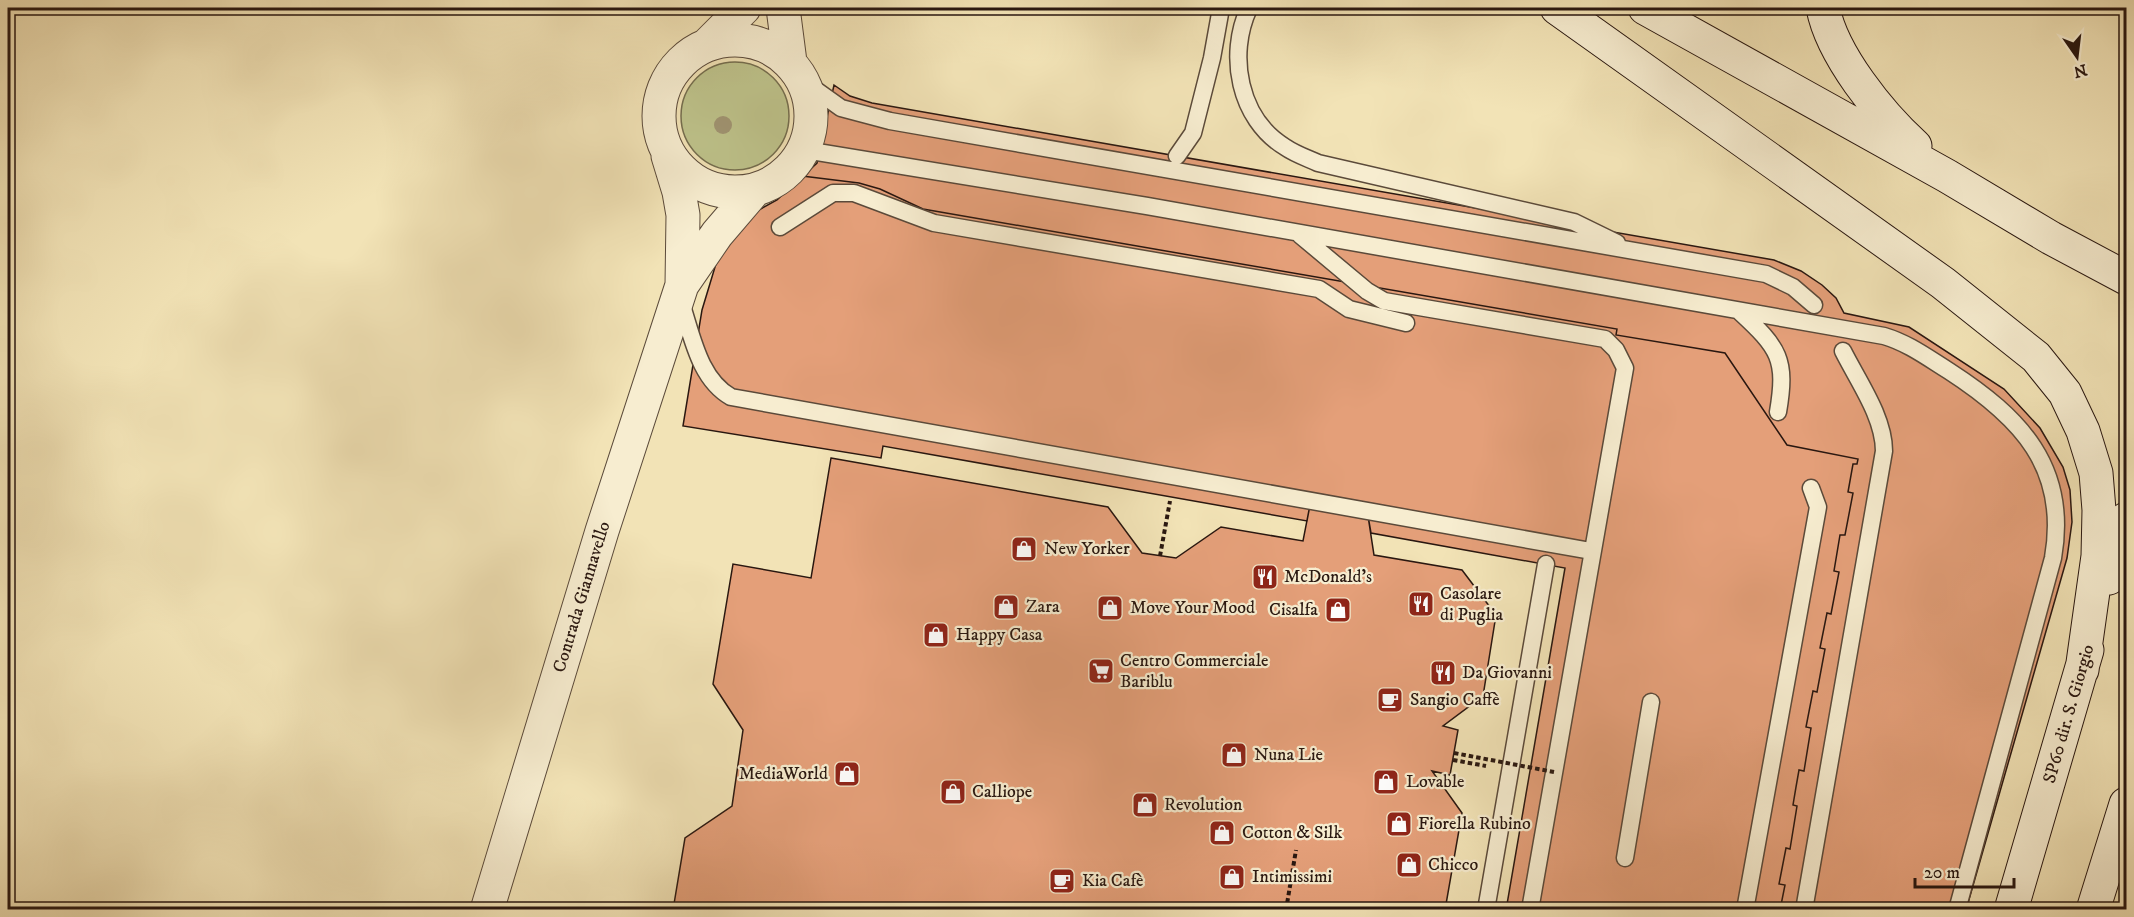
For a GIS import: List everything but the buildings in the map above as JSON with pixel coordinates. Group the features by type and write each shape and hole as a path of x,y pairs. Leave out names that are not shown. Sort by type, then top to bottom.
{"main road":[{"path":"680,290 683,215 679,192 659,131 658,110 663,88 674,70 689,55 708,44 744,8"},
{"path":"680,290 717,234 753,192 784,177 805,150 813,117 798,73 783,8"},
{"path":"1557,8 1943,283 2036,357 2065,393 2090,452 2096,473 2099,510 2098,556 2082,670"},
{"path":"1645,8 1947,176 2051,238 2127,278"},
{"path":"1823,8 1826,21 1848,65 1905,137 1947,176"},
{"path":"708,44 737,39 766,45 798,73"},
{"path":"666,152 688,178 719,192 753,192"},
{"name":"Contrada Giannavello","path":"487,909 602,531 680,290"},
{"name":"SP60 dir. S. Giorgio","path":"2011,909 2127,519"},
{"path":"2093,909 2127,804"}],"lane":[{"path":"1177,156 1193,133 1212,58 1221,8"},
{"path":"1249,8 1241,39 1238,67 1242,92 1265,131 1285,147 1318,163 1574,222 1637,252"},
{"path":"798,73 841,108 890,121 1092,154 1766,274 1793,287 1814,305"},
{"path":"805,150 1147,206 1299,235 1884,336 1910,346 1979,391 2020,428 2046,471 2058,516 2053,558 1957,909"},
{"path":"780,227 833,193 854,193 934,223 1319,290 1349,309 1406,323"},
{"path":"1299,235 1367,291 1384,301 1605,339 1616,350 1624,368 1530,909"},
{"path":"680,290 705,371 721,391 731,397 1591,551"},
{"path":"1740,311 1768,338 1781,361 1782,388 1778,412"},
{"path":"1804,909 1883,462 1884,441 1843,351"},
{"path":"1745,909 1818,507 1811,488"},
{"path":"1486,909 1546,564"},
{"path":"1625,858 1651,702"}],"path":[{"path":"1160,556 1174,476"},
{"path":"1454,753 1554,772"},
{"path":"1453,760 1510,771"},
{"path":"1286,909 1296,850"}],"green space":[{"path":"735,62 756,66 773,78 785,95 789,116 785,137 773,154 756,166 735,170 714,166 697,154 685,137 681,116 685,95 697,78 714,66"}],"place":[{"name":"New Yorker","path":"1024,549"},
{"name":"McDonald's","path":"1265,577"},
{"name":"Casolare di Puglia","path":"1421,604"},
{"name":"Zara","path":"1006,607"},
{"name":"Move Your Mood","path":"1110,608"},
{"name":"Cisalfa","path":"1338,610"},
{"name":"Happy Casa","path":"936,635"},
{"name":"Centro Commerciale Bariblu","path":"1101,671"},
{"name":"Da Giovanni","path":"1443,673"},
{"name":"Sangio Caffè","path":"1390,700"},
{"name":"Nuna Lie","path":"1234,755"},
{"name":"MediaWorld","path":"847,774"},
{"name":"Lovable","path":"1386,782"},
{"name":"Calliope","path":"953,792"},
{"name":"Revolution","path":"1145,805"},
{"name":"Fiorella Rubino","path":"1399,824"},
{"name":"Cotton & Silk","path":"1222,833"},
{"name":"Chicco","path":"1409,865"},
{"name":"Intimissimi","path":"1232,877"},
{"name":"Kia Cafè","path":"1062,881"}]}
